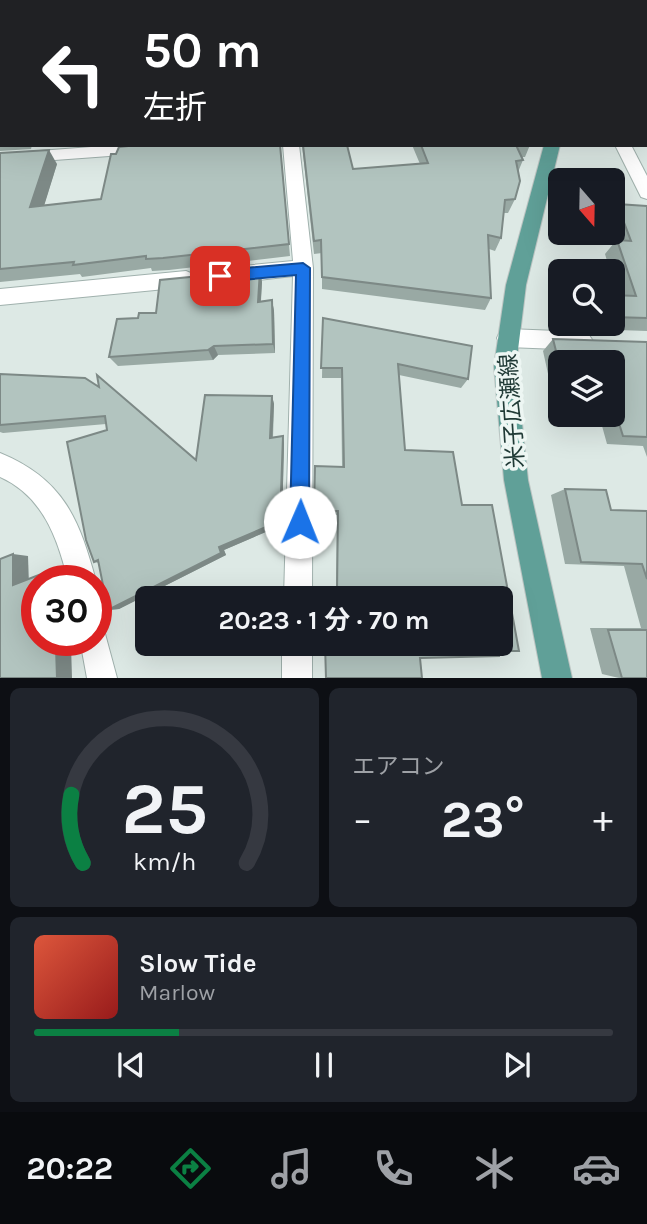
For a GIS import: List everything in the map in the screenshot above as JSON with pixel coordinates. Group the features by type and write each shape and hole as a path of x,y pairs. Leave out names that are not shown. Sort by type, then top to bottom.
{"main road":[{"name":"米子広瀬線","path":"551,147 516,285 505,366 516,480 557,678"}],"street":[{"path":"0,159 164,147"},
{"path":"291,147 303,268 298,586"},
{"path":"625,147 647,193"},
{"path":"0,297 303,268"},
{"path":"507,338 605,342"},
{"path":"0,465 18,471 56,508 72,540 78,565"},
{"path":"97,656 102,678"},
{"path":"297,656 297,678"}],"building":[{"path":"119,147 280,147 289,244 163,258 146,259 146,256 73,265 74,262 0,269 0,153 49,150 30,207 101,199 111,154 116,154"},
{"path":"303,147 348,147 353,169 428,163 422,147 517,147 523,160 516,161 520,181 515,199 505,200 501,238 488,235 491,298 322,277 321,240 314,241"},
{"path":"625,205 647,206 647,318 625,317 625,296 636,296 619,245 625,245 625,241 631,241 625,225"},
{"path":"260,270 258,302 272,300 273,344 214,346 208,350 109,357 117,319 138,318 139,313 156,313 160,280"},
{"path":"323,318 472,346 468,379 398,364 405,450 453,452 462,505 492,505 507,586 337,586 338,511 314,511 315,466 344,467 342,368 321,368"},
{"path":"553,339 647,342 647,437 623,436 620,427 625,427 625,350 556,350"},
{"path":"0,374 85,378 99,387 97,375 196,460 205,395 272,396 270,438 283,436 280,521 219,547 221,553 156,586 135,586 135,596 112,608 112,565 99,565 98,560 94,562 86,540 67,442 107,430 105,416 0,425"},
{"path":"565,489 606,490 611,510 647,511 647,579 642,564 581,562"},
{"path":"13,554 13,585 21,582 21,656 56,656 57,678 0,678 0,559"},
{"path":"513,619 519,651 513,651"},
{"path":"608,630 647,630 647,678 622,678"},
{"path":"325,656 499,656 420,658 422,678 326,678"}],"route":[{"path":"220,276 303,268 300,522"}]}
